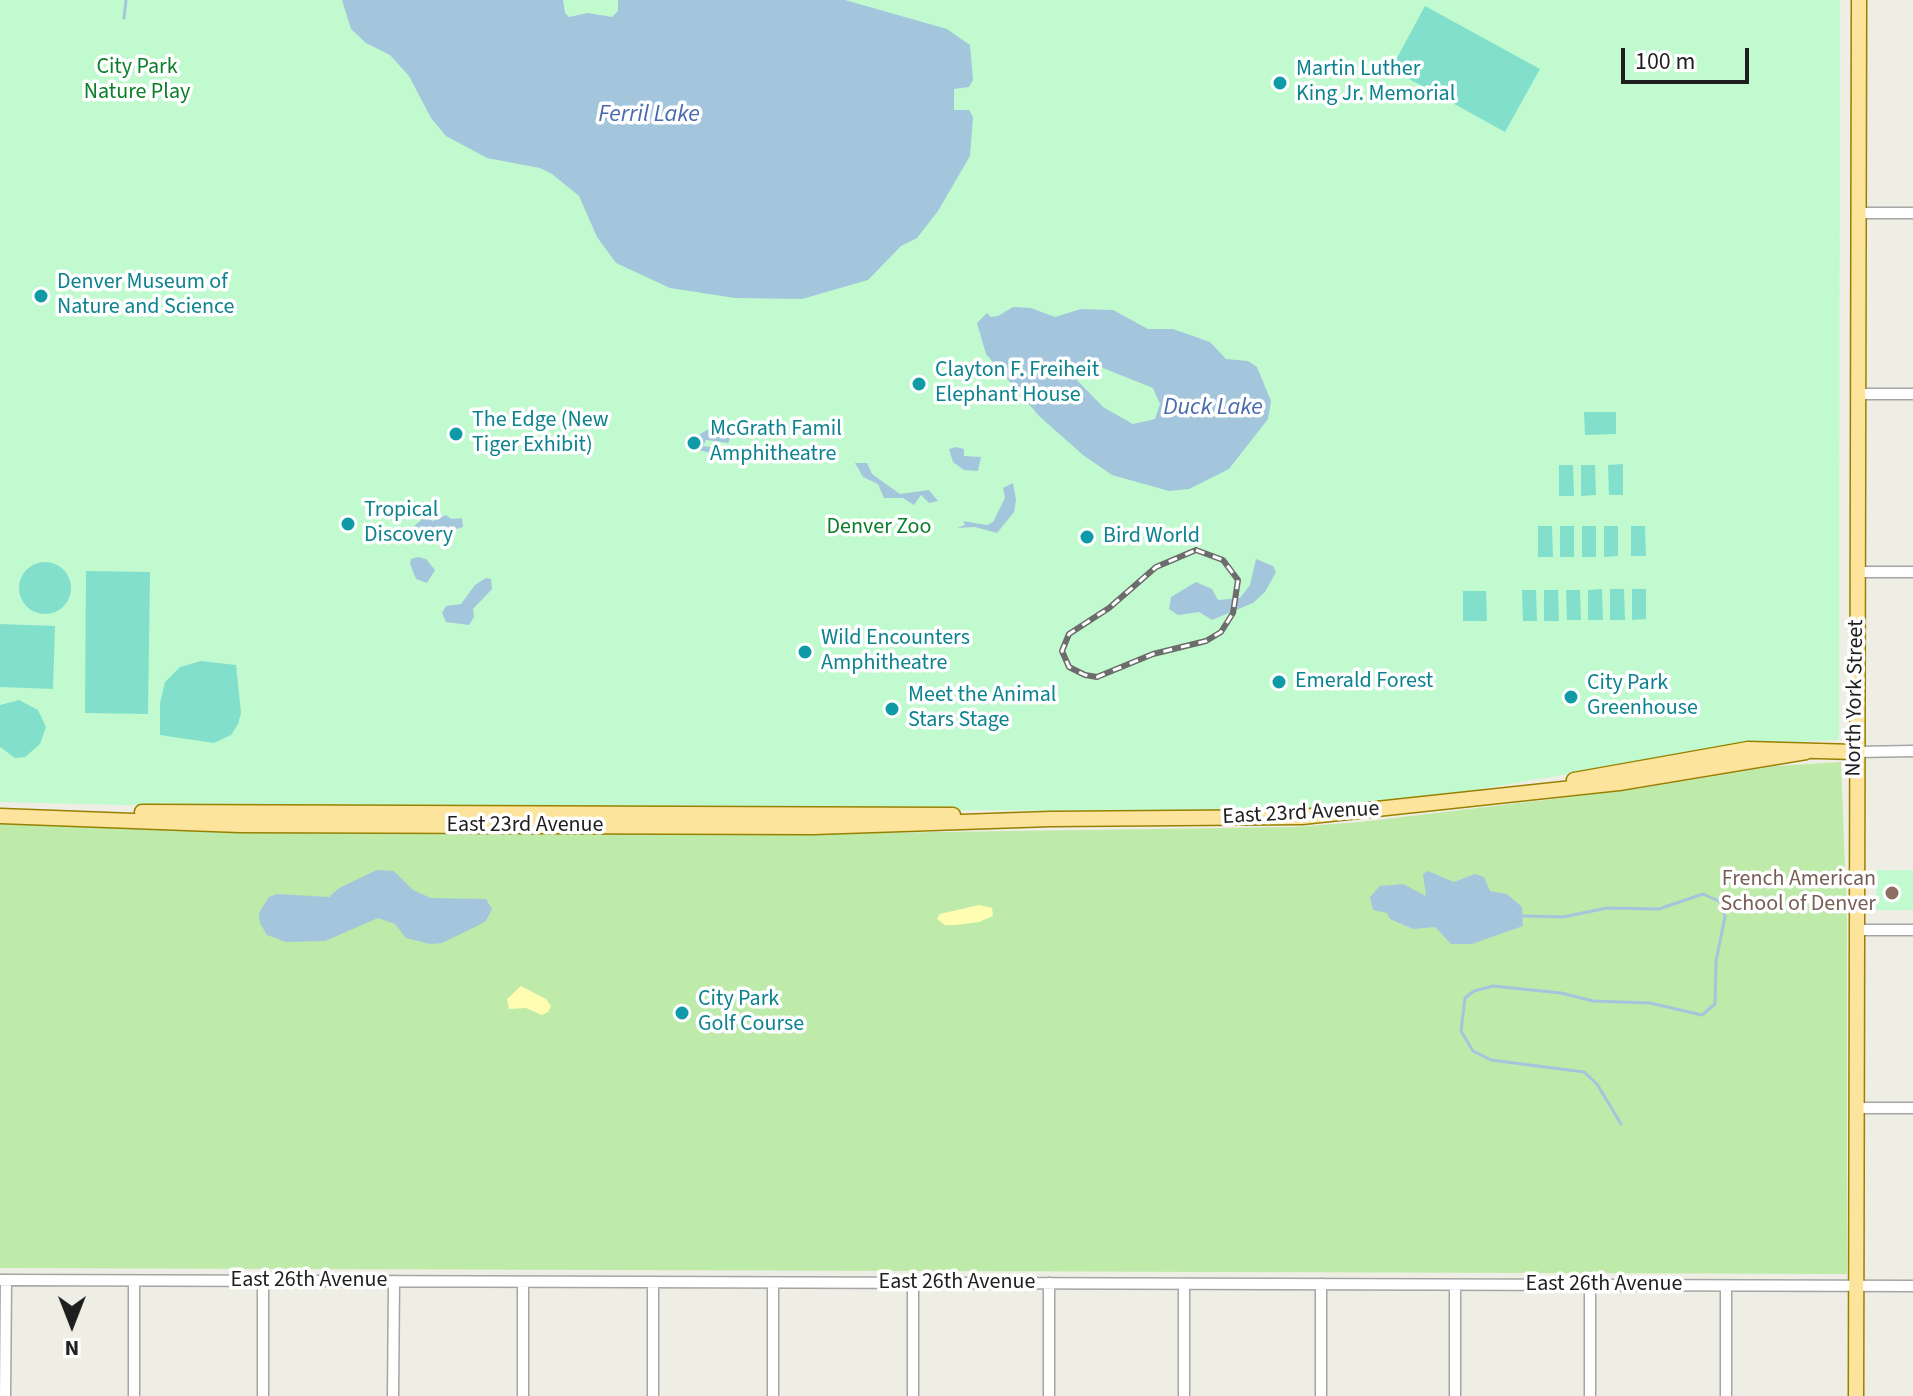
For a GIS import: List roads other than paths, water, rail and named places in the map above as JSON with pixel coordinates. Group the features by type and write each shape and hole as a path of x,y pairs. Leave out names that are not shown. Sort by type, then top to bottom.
{"main road":[{"name":"North York Street","path":"1856,1396 1859,0"},
{"name":"East 23rd Avenue","path":"0,816 240,825 813,827 1050,819 1323,816 1550,788 1619,783 1806,752 1855,752"},
{"name":"East 23rd Avenue","path":"0,807 150,812 937,815 1050,819"},
{"path":"84,819 143,817 150,812"}],"street":[{"path":"1859,213 1913,213"},
{"path":"1858,394 1913,394"},
{"path":"1857,572 1913,572"},
{"name":"East 23rd Avenue","path":"1855,752 1913,751"},
{"path":"1856,930 1913,930"},
{"path":"1857,1108 1913,1108"},
{"path":"3,1280 5,1396"},
{"name":"East 26th Avenue","path":"3,1280 1913,1286"},
{"path":"134,1281 134,1396"},
{"path":"263,1281 263,1396"},
{"path":"393,1396 394,1281"},
{"path":"523,1282 523,1396"},
{"path":"653,1282 653,1396"},
{"path":"773,1283 773,1396"},
{"path":"913,1283 913,1396"},
{"path":"1049,1283 1049,1396"},
{"path":"1184,1284 1184,1396"},
{"path":"1321,1284 1321,1396"},
{"path":"1455,1285 1455,1396"},
{"path":"1590,1285 1590,1396"},
{"path":"1726,1286 1726,1396"}],"water":[{"name":"Ferril Lake","path":"342,0 563,0 565,13 569,17 588,13 612,17 618,11 618,0 845,0 947,29 970,45 973,80 969,87 954,89 954,110 969,110 973,117 970,156 938,211 917,238 901,246 868,280 802,299 735,298 670,288 616,263 597,237 579,196 552,174 540,168 487,158 446,136 431,118 409,76 390,55 366,43 351,29"},
{"name":"Duck Lake","path":"1013,307 1031,308 1055,317 1081,309 1113,310 1148,329 1173,329 1210,342 1226,359 1248,361 1257,367 1271,401 1268,419 1229,469 1189,489 1169,491 1112,475 1083,455 1039,416 986,354 977,323 987,313 991,317","holes":["1093,364 1153,388 1160,404 1155,419 1133,424 1103,407 1073,376 1079,367"]},
{"path":"709,429 730,439 728,443 706,440 703,446 726,449 726,457 699,450 700,434"},
{"path":"949,449 964,449 964,456 981,457 978,471 964,470 953,462"},
{"path":"855,463 867,463 872,474 900,494 929,490 938,501 929,503 921,495 914,505 903,498 884,498 878,484 863,477"},
{"path":"1013,483 1016,500 1014,512 997,533 975,527 957,528 965,525 963,521 987,525 993,522 1005,498 1003,488"},
{"path":"446,515 451,519 462,518 463,527 417,540 408,536 408,531 425,517 433,521"},
{"path":"411,559 426,559 435,570 427,583 416,579 410,564"},
{"path":"1256,559 1273,566 1276,572 1265,592 1253,603 1212,620 1199,612 1178,615 1169,609 1171,597 1196,582 1212,589 1218,600 1240,598 1250,585"},
{"path":"486,578 491,579 492,589 473,609 474,617 469,625 446,622 442,613 446,606 461,604 475,585"},
{"path":"377,870 394,871 413,890 431,898 486,899 492,909 486,921 442,943 430,944 406,938 395,924 378,918 325,941 286,942 267,935 260,923 259,913 269,897 277,894 329,897 339,888"},
{"path":"1428,871 1454,882 1475,874 1484,877 1490,891 1507,894 1522,907 1523,926 1472,944 1451,944 1435,927 1413,929 1390,919 1387,913 1373,910 1370,897 1380,886 1403,884 1426,896 1423,874"}],"waterway":[{"path":"124,18 126,0"},
{"path":"1523,916 1563,917 1607,908 1659,909 1703,894 1723,903 1725,917 1716,961 1715,1004 1702,1015 1650,1003 1593,1001 1561,993 1493,986 1474,991 1465,998 1461,1031 1473,1051 1491,1060 1584,1072 1597,1084 1621,1124"}],"railway":[{"path":"1196,550 1223,560 1238,580 1233,613 1221,632 1206,641 1153,654 1097,677 1069,667 1062,651 1069,634 1109,608 1156,567 1196,550"}],"place":[{"name":"Martin Luther King Jr. Memorial","path":"1280,83"},
{"name":"Denver Museum of Nature and Science","path":"41,296"},
{"name":"Clayton F. Freiheit Elephant House","path":"919,384"},
{"name":"The Edge (New Tiger Exhibit)","path":"456,434"},
{"name":"McGrath Famil Amphitheatre","path":"694,443"},
{"name":"Tropical Discovery","path":"348,524"},
{"name":"Bird World","path":"1087,537"},
{"name":"Wild Encounters Amphitheatre","path":"805,652"},
{"name":"Emerald Forest","path":"1279,682"},
{"name":"City Park Greenhouse","path":"1571,697"},
{"name":"Meet the Animal Stars Stage","path":"892,709"},
{"name":"French American School of Denver","path":"1892,893"},
{"name":"City Park Golf Course","path":"682,1013"}],"park label":[{"name":"City Park Nature Play","path":"137,80"},
{"name":"Denver Zoo","path":"879,528"}]}
